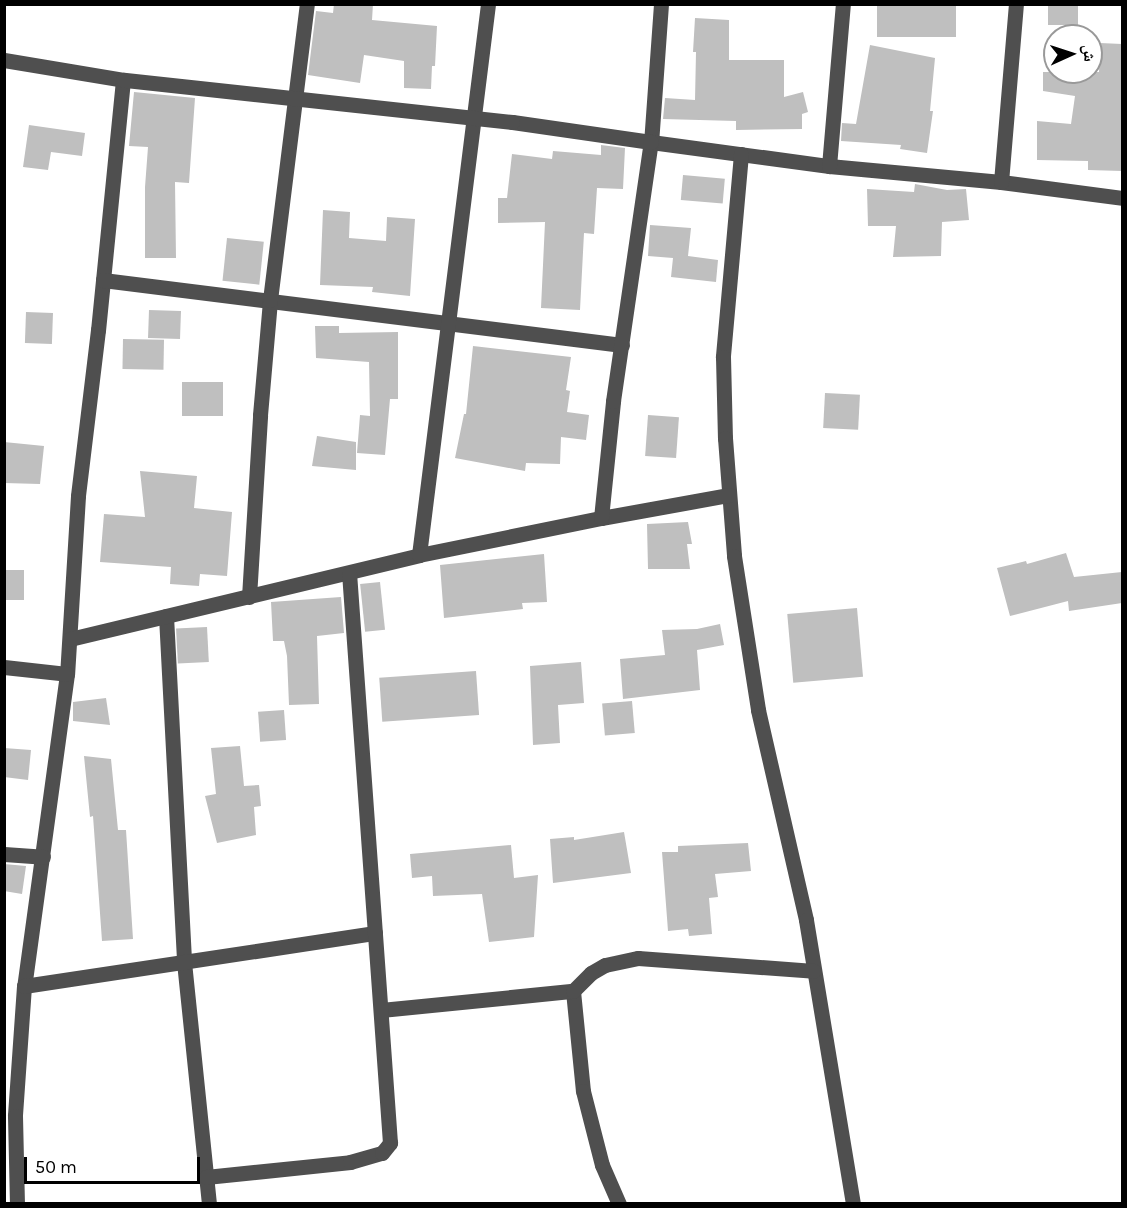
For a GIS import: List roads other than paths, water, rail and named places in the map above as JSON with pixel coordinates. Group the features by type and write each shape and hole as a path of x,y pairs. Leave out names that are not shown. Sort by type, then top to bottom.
{"street":[{"path":"249,597 260,415 270,300 308,4"},
{"path":"419,555 488,4"},
{"path":"601,518 613,401 651,142 661,4"},
{"path":"829,166 843,4"},
{"path":"1001,182 1016,4"},
{"path":"4,60 123,80 295,101 475,118 829,166 1001,182 1122,198"},
{"path":"17,1203 15,1116 24,986 68,674 78,496 104,280 123,80"},
{"path":"741,154 723,357 724,438 734,556 750,668 814,970 853,1203"},
{"path":"104,280 622,345"},
{"path":"69,639 419,555 729,495"},
{"path":"206,1177 350,1162 370,1157 387,1148 391,1130 349,573"},
{"path":"166,616 184,962 209,1203"},
{"path":"4,667 68,674"},
{"path":"4,854 43,856"},
{"path":"24,986 375,933"},
{"path":"381,1010 573,991 591,972 605,965 638,958 814,970"},
{"path":"573,991 583,1091 602,1165 619,1203"}]}
